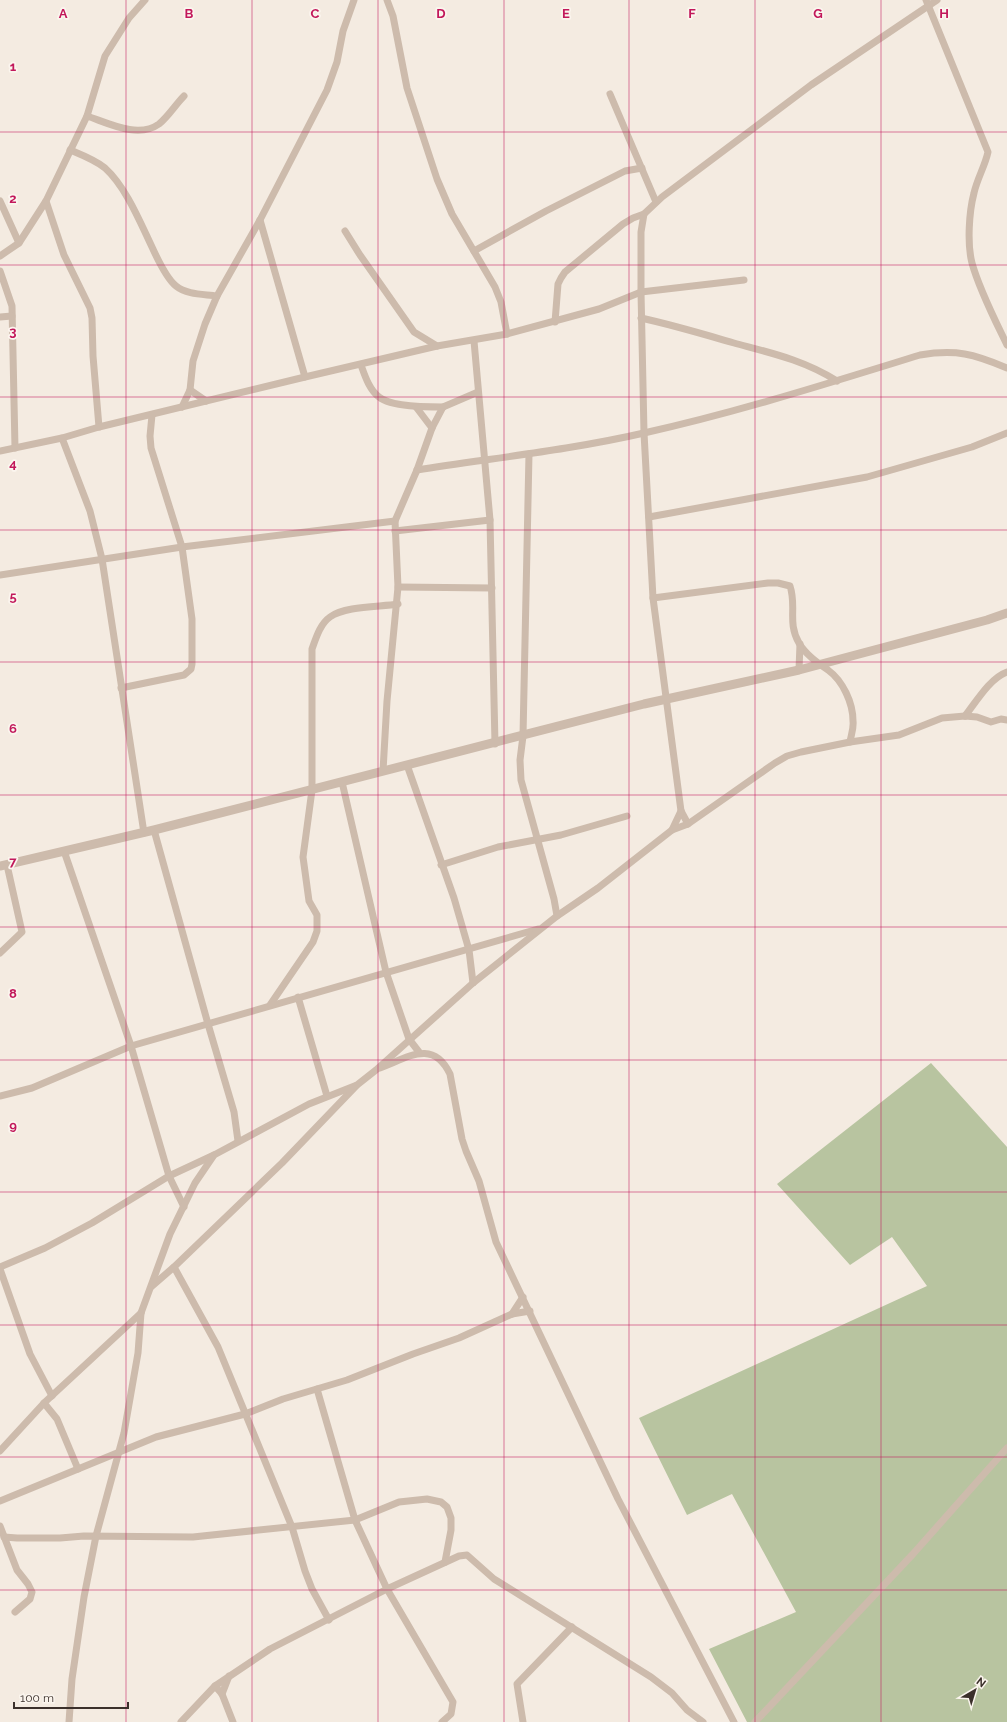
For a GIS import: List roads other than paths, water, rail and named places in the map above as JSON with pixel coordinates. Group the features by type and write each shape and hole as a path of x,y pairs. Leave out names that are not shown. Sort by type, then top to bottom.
{"street":[{"path":"0,256 19,243 46,201 87,116 106,56 129,18 145,0"},
{"path":"182,407 190,390 196,351 205,324 217,296 260,220 327,90 337,62 343,31 354,0"},
{"path":"387,0 393,16 408,88 437,179 452,214 495,287 501,302 507,334"},
{"path":"555,322 558,284 565,272 623,224 644,214 656,202 811,85 927,3 937,0"},
{"path":"927,3 988,152 986,162 973,194 970,218 970,245 972,263 990,310 1007,345"},
{"path":"610,94 656,202"},
{"path":"87,116 139,131 151,128 160,123 184,96"},
{"path":"70,150 106,169 121,188 140,221 157,258 176,286 190,293 217,296"},
{"path":"474,251 546,211 625,171 642,168"},
{"path":"0,201 19,243"},
{"path":"46,201 64,255 90,308 92,318 93,356 99,427"},
{"path":"644,214 641,232 641,318 644,433 653,598 681,811 688,824"},
{"path":"260,220 305,377"},
{"path":"345,231 414,332 437,346"},
{"path":"0,271 12,306 15,448"},
{"path":"0,451 62,438 99,427 437,346 474,341 507,334 600,309 641,292 744,280"},
{"path":"0,317 12,316"},
{"path":"641,318 686,328 778,354 807,364 837,381"},
{"path":"474,341 490,520 495,744"},
{"path":"418,470 529,454 644,433 800,392 920,355 941,352 960,353 979,356 1007,368"},
{"path":"360,365 366,380 379,397 386,401 416,407 443,408 478,392"},
{"path":"190,390 206,401"},
{"path":"416,407 432,428"},
{"path":"383,771 387,701 398,604 395,521 418,470 432,428 443,408"},
{"path":"121,688 184,675 191,668 192,664 192,619 182,547 151,448 150,436 152,414"},
{"path":"649,517 867,476 972,448 1007,433"},
{"path":"62,438 90,512 102,559 144,832"},
{"path":"529,454 523,736 520,760 521,780 529,805 536,839 554,899 557,916"},
{"path":"395,531 490,520"},
{"path":"0,574 182,547 395,521"},
{"path":"653,598 768,583 785,584 790,586 793,596 792,627 800,644 820,665 834,675 848,697 854,720 850,742"},
{"path":"398,587 492,588"},
{"path":"270,1005 313,942 317,931 317,915 309,901 303,857 312,790 312,649 319,630 330,617 346,610 398,604"},
{"path":"0,953 22,932 4,865 154,830 666,700 820,665 987,620 1007,613"},
{"path":"799,670 800,644"},
{"path":"966,716 980,696 998,676 1007,672"},
{"path":"150,1287 174,1267 282,1163 357,1085 376,1070 409,1039 473,983 542,927 598,888 672,830 688,824 787,756 850,742 899,735 942,718 966,716 977,717 991,722 1001,719 1007,720"},
{"path":"407,765 441,865 454,898 469,950 473,983"},
{"path":"342,782 386,972 409,1039 419,1052"},
{"path":"672,830 681,811"},
{"path":"441,865 498,847 561,835 626,816"},
{"path":"154,830 234,1112 238,1141"},
{"path":"64,851 131,1046 169,1176 184,1207"},
{"path":"0,1096 32,1088 131,1046 386,972 469,950 542,927"},
{"path":"298,997 327,1096"},
{"path":"376,1070 419,1052 432,1054 445,1064 450,1074 466,1151 479,1181 496,1242 618,1499 734,1722"},
{"path":"52,1396 30,1354 0,1268 58,1241 92,1223 169,1176 214,1155 285,1116 327,1096 357,1085"},
{"path":"69,1722 72,1679 84,1597 96,1536 124,1433 138,1353 141,1313 170,1234 195,1183 214,1155"},
{"path":"174,1267 218,1347 292,1527 305,1571 329,1620"},
{"path":"512,1314 523,1297"},
{"path":"0,1501 118,1452 156,1438 245,1414 283,1399 347,1380 459,1338 512,1314 530,1311"},
{"path":"0,1451 44,1403 141,1313"},
{"path":"317,1389 355,1520 387,1589 453,1702 451,1714 442,1722"},
{"path":"44,1403 56,1419 78,1469"},
{"path":"755,1722 913,1554 1007,1448"},
{"path":"4,1537 193,1537 355,1520 399,1502 427,1499 441,1502 446,1507 451,1518 451,1530 445,1562"},
{"path":"0,1526 17,1570 28,1584 32,1592 30,1598 15,1612"},
{"path":"8,1549 17,1538"},
{"path":"182,1722 215,1686 270,1649 387,1589 459,1556 467,1555 494,1579 662,1684 687,1710 703,1722"},
{"path":"523,1722 517,1684 572,1627"},
{"path":"222,1694 229,1676"},
{"path":"215,1686 222,1694 233,1722"}]}
